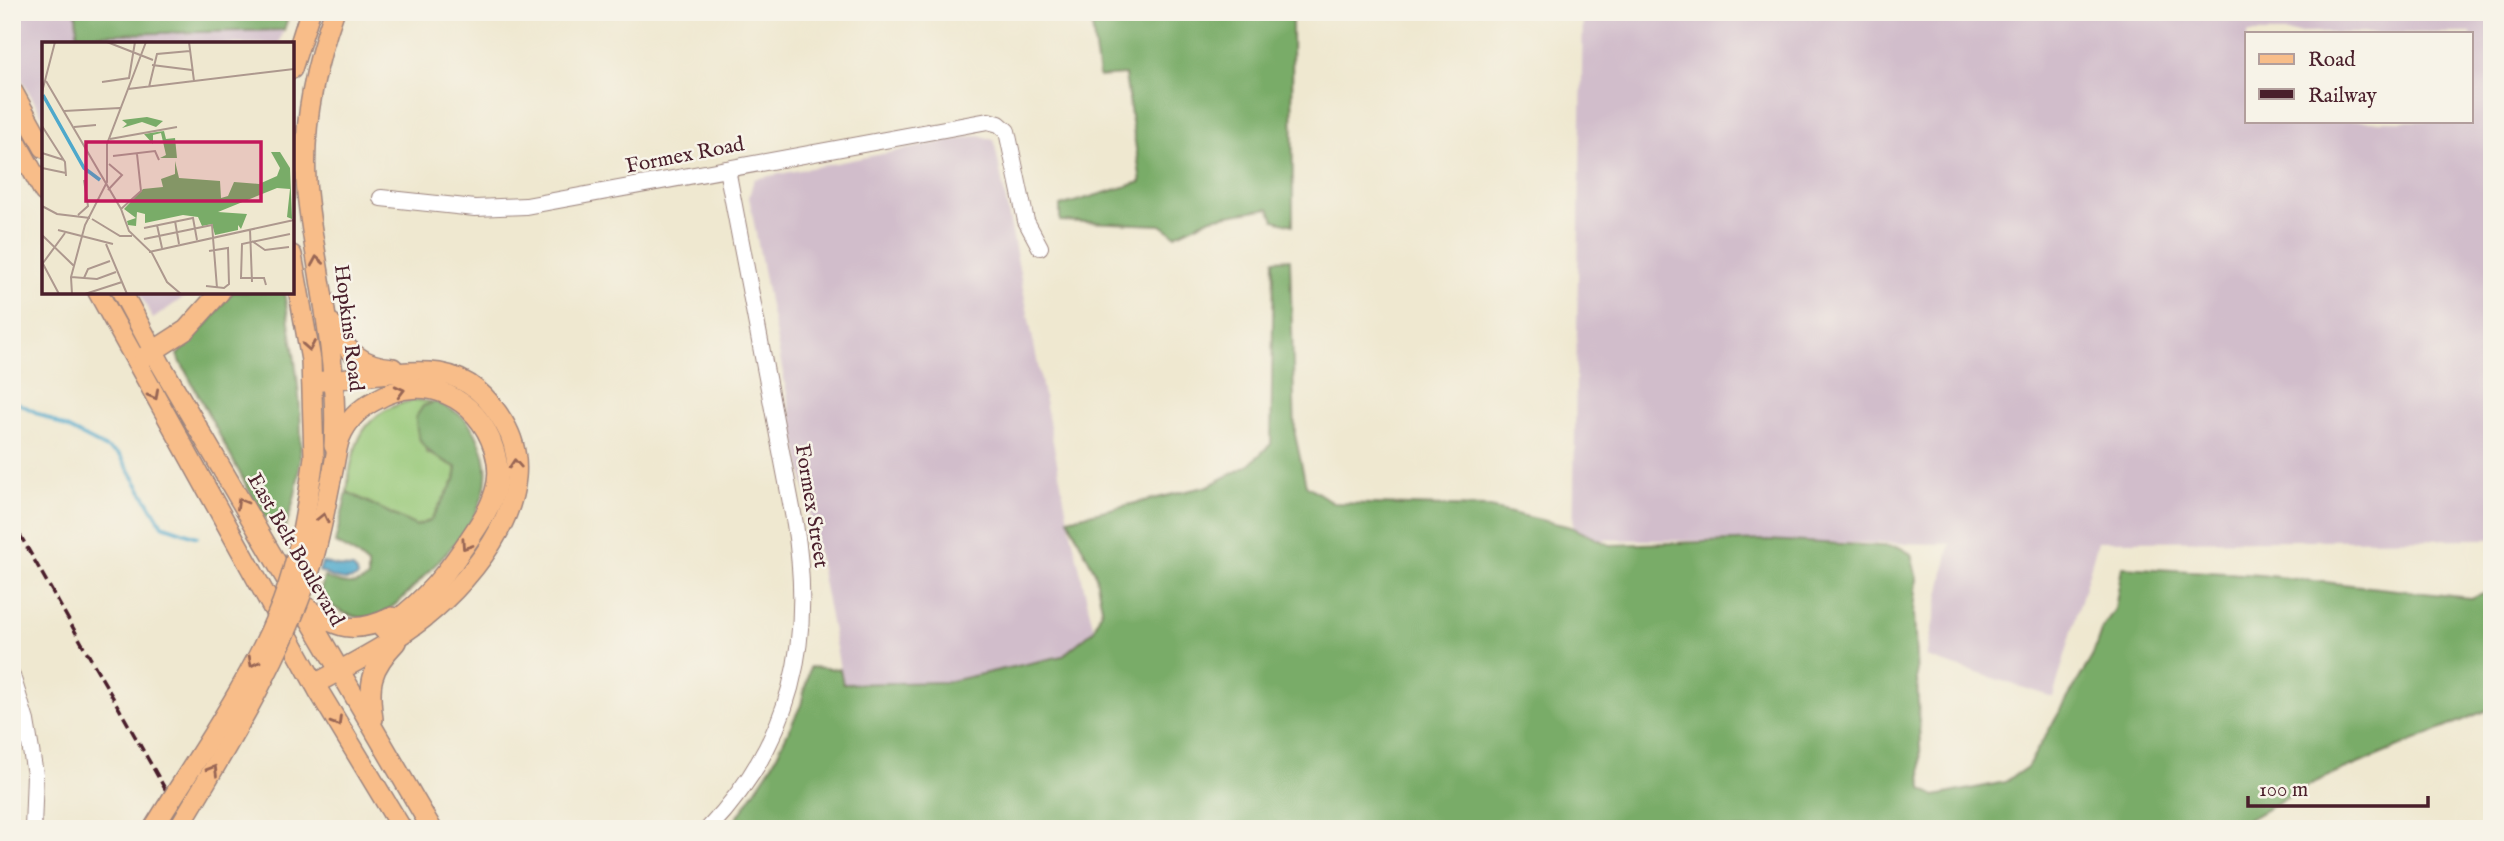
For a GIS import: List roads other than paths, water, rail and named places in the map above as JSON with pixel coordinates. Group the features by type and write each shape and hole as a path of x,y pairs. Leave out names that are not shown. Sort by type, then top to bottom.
{"main road":[{"path":"294,63 310,12"},
{"name":"Hopkins Road","path":"178,829 251,706 285,636 310,570 332,475 336,418 334,380 310,219 306,136 316,73 334,12"},
{"path":"12,90 42,144"},
{"path":"12,134 42,188"},
{"name":"Hopkins Road","path":"153,829 239,688 281,604 292,572 302,532 314,457 311,360 294,266"},
{"path":"99,294 315,684 402,829"},
{"name":"East Belt Boulevard","path":"123,294 296,599 432,829"},
{"path":"136,362 186,330 218,294"},
{"path":"324,303 342,344 362,361 379,367 407,368 425,373"},
{"path":"312,382 425,373 439,373 466,382 486,397 511,434 517,465 511,506 482,557 446,599 386,652 373,676 369,692 374,731"},
{"path":"315,684 402,617 449,570 488,511 496,489 498,473 490,436 478,417 461,401 421,387 382,397 363,407 340,438 332,475"},
{"path":"296,599 327,621 351,628 375,625 415,605"},
{"path":"336,666 412,627"}],"street":[{"name":"Formex Road","path":"381,198 475,208 526,206 976,122 994,122 1004,127 1010,139 1026,220 1040,247"},
{"name":"Formex Street","path":"708,829 749,778 779,720 799,654 803,604 795,524 727,169"},
{"path":"12,676 26,721 35,774 33,829"}],"water":[{"path":"322,563 353,568 358,577 338,579 319,571"}],"waterway":[{"path":"12,400 120,455 162,525 197,537"}],"railway":[{"path":"12,521 188,829"}]}
